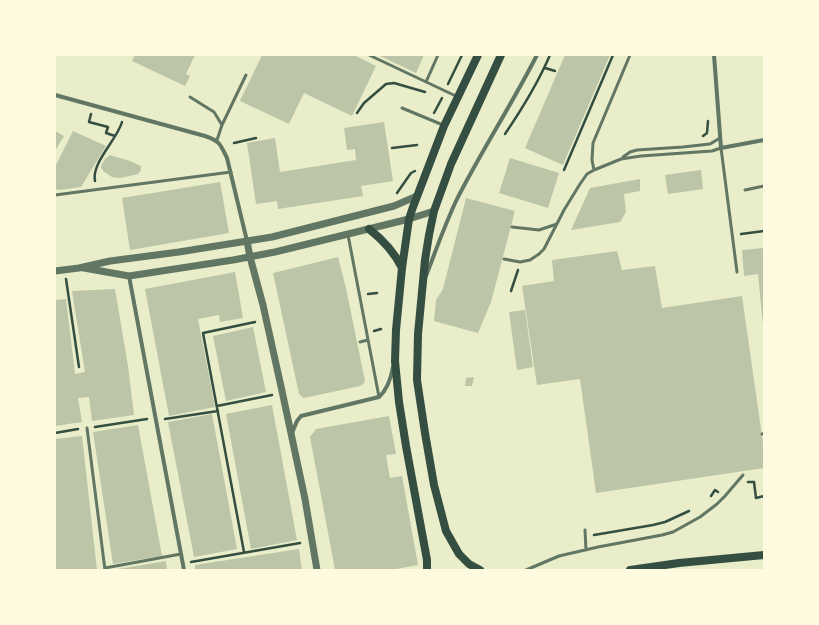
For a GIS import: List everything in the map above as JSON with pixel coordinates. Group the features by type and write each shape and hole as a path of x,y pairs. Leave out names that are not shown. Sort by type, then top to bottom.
{"main road":[{"path":"427,570 427,560 400,410 395,361 396,330 402,268 409,219 417,196 444,126 478,55"},
{"path":"480,570 469,564 459,554 446,531 434,485 417,380 418,334 429,235 434,210 451,164 501,55"},
{"path":"369,229 378,235 391,249 402,268"},
{"path":"630,570 679,563 764,555"}],"street":[{"path":"423,285 445,226 457,200 468,178 523,83 537,55"},
{"path":"714,55 721,148 764,140"},
{"path":"55,95 205,136 217,140 221,146 227,158 231,172 250,257 263,306 305,499 316,570"},
{"path":"55,271 79,268 110,261 247,241 287,233 394,206 417,196"},
{"path":"79,268 130,276 250,257 409,219 434,210"},
{"path":"130,276 184,570"},
{"path":"291,435 297,421 301,416 379,396 385,391 391,378 395,361"}],"lane":[{"path":"369,55 458,97"},
{"path":"426,82 438,55"},
{"path":"594,170 592,160 593,143 630,55"},
{"path":"217,140 222,125 246,75"},
{"path":"190,97 214,112 222,125"},
{"path":"402,108 444,126"},
{"path":"504,259 520,262 530,260 539,254 544,249 583,179 587,174 594,170 637,150 710,144 720,138"},
{"path":"622,158 712,151 721,148 737,272"},
{"path":"55,195 231,172"},
{"path":"745,190 764,186"},
{"path":"512,227 539,230 557,224"},
{"path":"347,234 379,396"},
{"path":"360,342 368,340"},
{"path":"87,428 105,569 181,554"},
{"path":"526,570 559,556 674,532 700,518 725,496 743,475"},
{"path":"585,530 586,550"}],"path":[{"path":"564,170 613,55"},
{"path":"545,68 555,71"},
{"path":"357,113 364,103 386,84 394,83 410,88"},
{"path":"93,105 89,122 108,127 106,133 116,136"},
{"path":"683,147 700,139 707,133 708,119 718,111"},
{"path":"96,190 94,176 100,159 120,129"},
{"path":"234,143 256,138"},
{"path":"392,148 417,145"},
{"path":"394,206 393,198 411,173 429,165"},
{"path":"732,235 764,231"},
{"path":"65,270 79,367"},
{"path":"244,552 203,333 255,322"},
{"path":"217,406 272,395"},
{"path":"55,433 218,410"},
{"path":"754,482 756,498 764,496"},
{"path":"710,497 715,490 725,496"},
{"path":"585,536 653,525 672,519 694,509"},
{"path":"191,562 300,543"}],"building":[{"path":"135,55 195,55 186,74 190,76 185,86 132,61"},
{"path":"262,55 354,55 376,66 352,116 304,93 289,124 240,101"},
{"path":"378,55 424,55 416,73"},
{"path":"565,55 610,55 563,165 525,148"},
{"path":"384,122 393,181 361,186 363,196 278,209 277,201 256,204 247,143 275,138 280,172 356,160 355,149 347,150 344,128"},
{"path":"55,131 64,136 55,151"},
{"path":"73,131 106,146 81,187 60,190 55,189 55,167"},
{"path":"110,155 141,166 141,170 138,174 120,178 112,177 103,171 101,167 105,159"},
{"path":"510,158 559,173 548,208 499,193"},
{"path":"701,170 703,189 668,194 665,175"},
{"path":"640,179 640,191 624,194 626,212 620,222 571,230 590,188"},
{"path":"220,182 229,233 130,250 122,198"},
{"path":"466,198 515,211 491,302 478,333 434,321 436,300 443,289"},
{"path":"764,248 763,325 758,274 744,276 742,250"},
{"path":"617,251 622,270 655,266 662,308 742,296 764,450 764,468 596,493 580,379 537,385 522,286 554,281 552,260"},
{"path":"338,257 346,288 365,381 360,386 304,398 299,394 273,273"},
{"path":"235,272 243,318 220,322 219,315 198,319 215,407 169,416 145,289"},
{"path":"115,289 128,366 134,415 92,421 89,397 78,398 82,422 55,426 55,300 66,299 75,374 85,372 72,291"},
{"path":"525,310 533,367 517,370 509,312"},
{"path":"253,327 266,392 226,401 213,336"},
{"path":"474,377 472,386 465,386 466,378"},
{"path":"272,405 297,540 251,549 226,414"},
{"path":"212,414 237,549 194,557 168,422"},
{"path":"389,416 396,454 386,455 390,478 402,476 418,565 391,570 335,570 310,437 316,429"},
{"path":"138,425 162,556 113,564 93,432"},
{"path":"82,436 97,570 55,570 55,439"},
{"path":"299,549 302,570 195,570 195,565"},
{"path":"166,561 167,570 118,570 118,569"}]}
